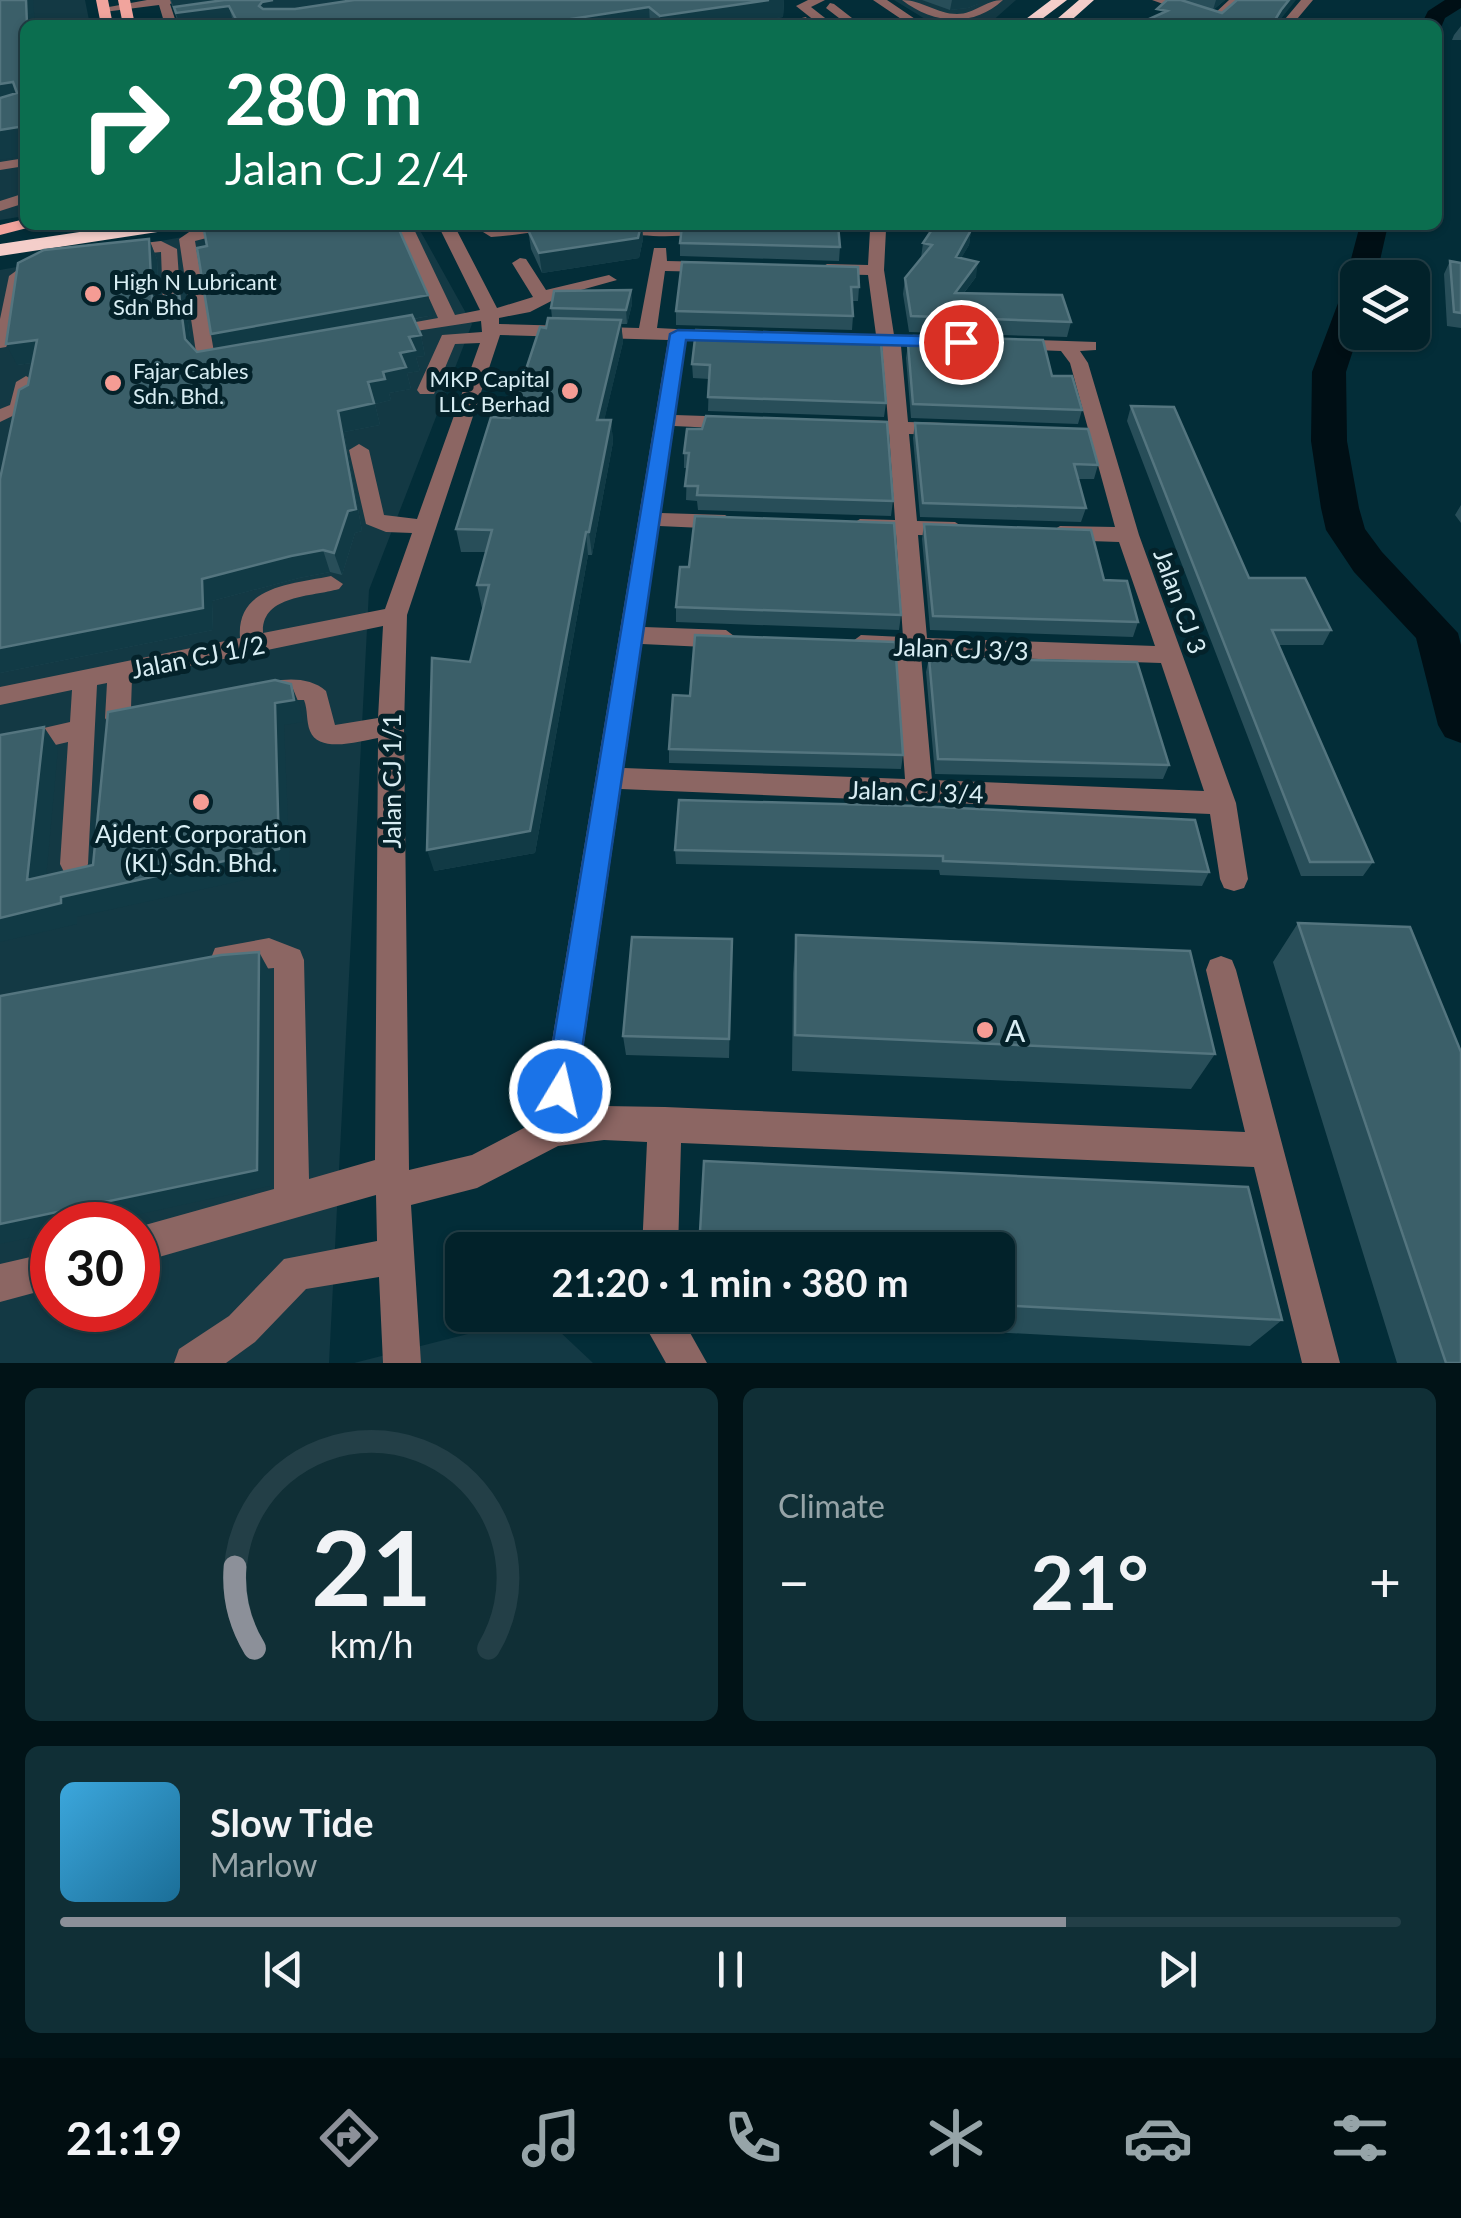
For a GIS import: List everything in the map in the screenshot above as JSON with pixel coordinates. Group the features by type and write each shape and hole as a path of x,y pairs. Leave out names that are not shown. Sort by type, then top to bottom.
{"highway":[{"path":"1031,20 1046,0"},
{"path":"1031,20 1060,0"},
{"path":"1062,20 1088,0"},
{"path":"1087,20 1104,6"},
{"path":"0,237 96,230"}],"street":[{"path":"103,4 173,0"},
{"path":"792,0 788,5 806,20"},
{"path":"863,0 892,20"},
{"path":"878,0 910,20"},
{"path":"908,0 930,13 972,17 990,2"},
{"path":"1158,0 1216,20"},
{"path":"1290,20 1307,0"},
{"path":"821,20 802,6 825,3 847,20"},
{"path":"183,20 187,19"},
{"path":"217,230 186,239 206,359 211,365 240,361"},
{"path":"415,230 440,242 490,326"},
{"path":"440,242 483,230"},
{"path":"649,230 671,230"},
{"path":"879,230 876,270 889,340 906,528 919,791"},
{"path":"647,334 664,231"},
{"path":"440,242 448,320"},
{"path":"78,257 150,247 169,250 172,306"},
{"path":"3,339 17,276 48,262"},
{"path":"520,263 542,298"},
{"path":"657,266 737,268"},
{"path":"816,269 876,270"},
{"path":"428,390 448,339 490,326 542,298 609,280"},
{"path":"372,335 448,320 490,326 716,336"},
{"name":"Jalan CJ 1/1","path":"402,1363 392,1183 391,726 395,615 490,326"},
{"path":"554,1130 678,334"},
{"path":"811,338 889,340"},
{"name":"Jalan CJ 3","path":"889,340 1078,346 1086,433 1128,535 1222,804 1234,879"},
{"path":"0,416 20,408 26,382"},
{"path":"665,420 762,424"},
{"path":"840,426 958,429"},
{"path":"359,450 374,518 386,525 423,526"},
{"path":"650,519 748,522"},
{"path":"827,525 980,530"},
{"path":"1036,532 1128,535"},
{"path":"252,646 251,619 259,606 270,598 331,584"},
{"name":"Jalan CJ 1/2","path":"0,696 395,615"},
{"path":"632,636 750,640"},
{"name":"Jalan CJ 3/3","path":"829,642 1171,655"},
{"path":"120,672 118,718 129,721 168,713"},
{"path":"74,864 85,679"},
{"path":"245,697 283,689 309,692 317,698 324,731 333,735 391,726"},
{"path":"0,748 83,729"},
{"name":"Jalan CJ 3/4","path":"610,778 1222,804"},
{"path":"194,964 269,952 289,960 292,1200"},
{"path":"1221,970 1320,1363"},
{"path":"160,1239 292,1200 477,1170 554,1130 604,1123 1265,1150"},
{"path":"661,1232 665,1124"},
{"path":"192,1363 242,1329 297,1272 395,1256"},
{"path":"0,1283 30,1276"},
{"path":"669,1332 688,1363"}],"shaded area":[{"path":"0,0 85,0 89,20 20,20 20,217 0,220"},
{"path":"894,0 1016,0 993,20 925,19"},
{"path":"221,230 420,230 472,324 369,590 329,1363 0,1363 0,270"},
{"path":"475,1332 560,1332 593,1363 354,1363"}],"building":[{"path":"0,0 26,0 27,20 20,20 20,127 0,130 0,98 17,93 13,82 0,84"},
{"path":"224,0 273,0 259,6 295,9 354,0 769,0 660,16 649,7 564,20 236,20 229,6 176,13 174,7"},
{"path":"1167,0 1181,0 1222,13 1237,0 1289,0 1275,20 1147,20 1167,11 1157,9"},
{"path":"204,230 399,230 428,295 211,334 197,248 207,246"},
{"path":"528,230 640,230 638,238 539,253"},
{"path":"682,230 838,230 840,247 680,243"},
{"path":"932,230 971,230 956,257 978,262 955,293 1062,295 1071,322 911,316 905,278 932,245 923,243"},
{"path":"149,239 152,298 179,294 185,339 197,352 412,315 421,335 409,337 415,350 400,353 406,367 383,372 385,379 368,382 374,403 338,411 356,509 348,511 334,553 323,550 291,556 202,579 203,608 0,648 0,479 19,390 28,385 37,340 6,344 18,263 44,250"},
{"path":"1450,261 1461,263 1461,313 1454,312"},
{"path":"682,262 858,267 859,287 851,287 853,316 676,311"},
{"path":"631,290 626,310 551,308 554,291"},
{"path":"548,318 621,320 597,420 611,420 530,831 427,850 432,658 470,662 489,585 477,585 492,530 456,529 491,417 510,418 540,327 546,328"},
{"path":"696,330 855,335 856,343 881,343 886,403 708,397 710,365 692,364"},
{"path":"914,336 1043,340 1052,376 1072,376 1082,410 913,404 908,344 915,344"},
{"path":"1131,406 1174,407 1249,578 1305,578 1331,630 1272,630 1373,862 1310,862"},
{"path":"706,416 887,422 893,501 697,495 698,486 685,486 689,453 684,453 687,429 702,429"},
{"path":"915,423 1088,429 1098,465 1074,464 1086,508 923,503"},
{"path":"695,516 894,523 901,615 676,607 680,567 689,567"},
{"path":"924,524 1091,530 1104,580 1127,581 1138,622 933,616"},
{"path":"695,635 895,642 903,755 669,749 673,695 690,696"},
{"path":"929,658 1137,662 1169,765 938,759"},
{"name":"Ajdent Corporation (KL) Sdn. Bhd.","path":"275,680 291,684 294,700 275,703 279,849 61,897 61,903 0,918 0,735 44,727 27,880 93,865 108,712"},
{"path":"679,800 917,806 1195,820 1209,872 943,861 943,856 675,850"},
{"path":"1298,923 1410,927 1461,1052 1461,1363 1446,1363"},
{"path":"796,935 1190,951 1215,1054 795,1035"},
{"path":"632,937 732,939 729,1039 623,1036"},
{"path":"259,952 257,1170 105,1202 30,1202 30,1218 0,1224 0,996 221,955"},
{"path":"704,1161 1248,1187 1282,1320 1015,1306 1015,1232 700,1232"}],"waterway":[{"path":"1434,20 1435,15 1459,0"},
{"path":"1365,260 1373,230"},
{"path":"1340,341 1329,372 1329,441 1346,530 1368,562 1436,633 1461,725"}],"place":[{"name":"High N Lubricant Sdn Bhd","path":"93,294"},
{"name":"Fajar Cables Sdn. Bhd.","path":"113,383"},
{"name":"MKP Capital LLC Berhad","path":"570,391"},
{"name":"Ajdent Corporation (KL) Sdn. Bhd.","path":"201,802"},
{"name":"A","path":"985,1030"}],"route":[{"path":"560,1091 678,334 961,342"}]}
